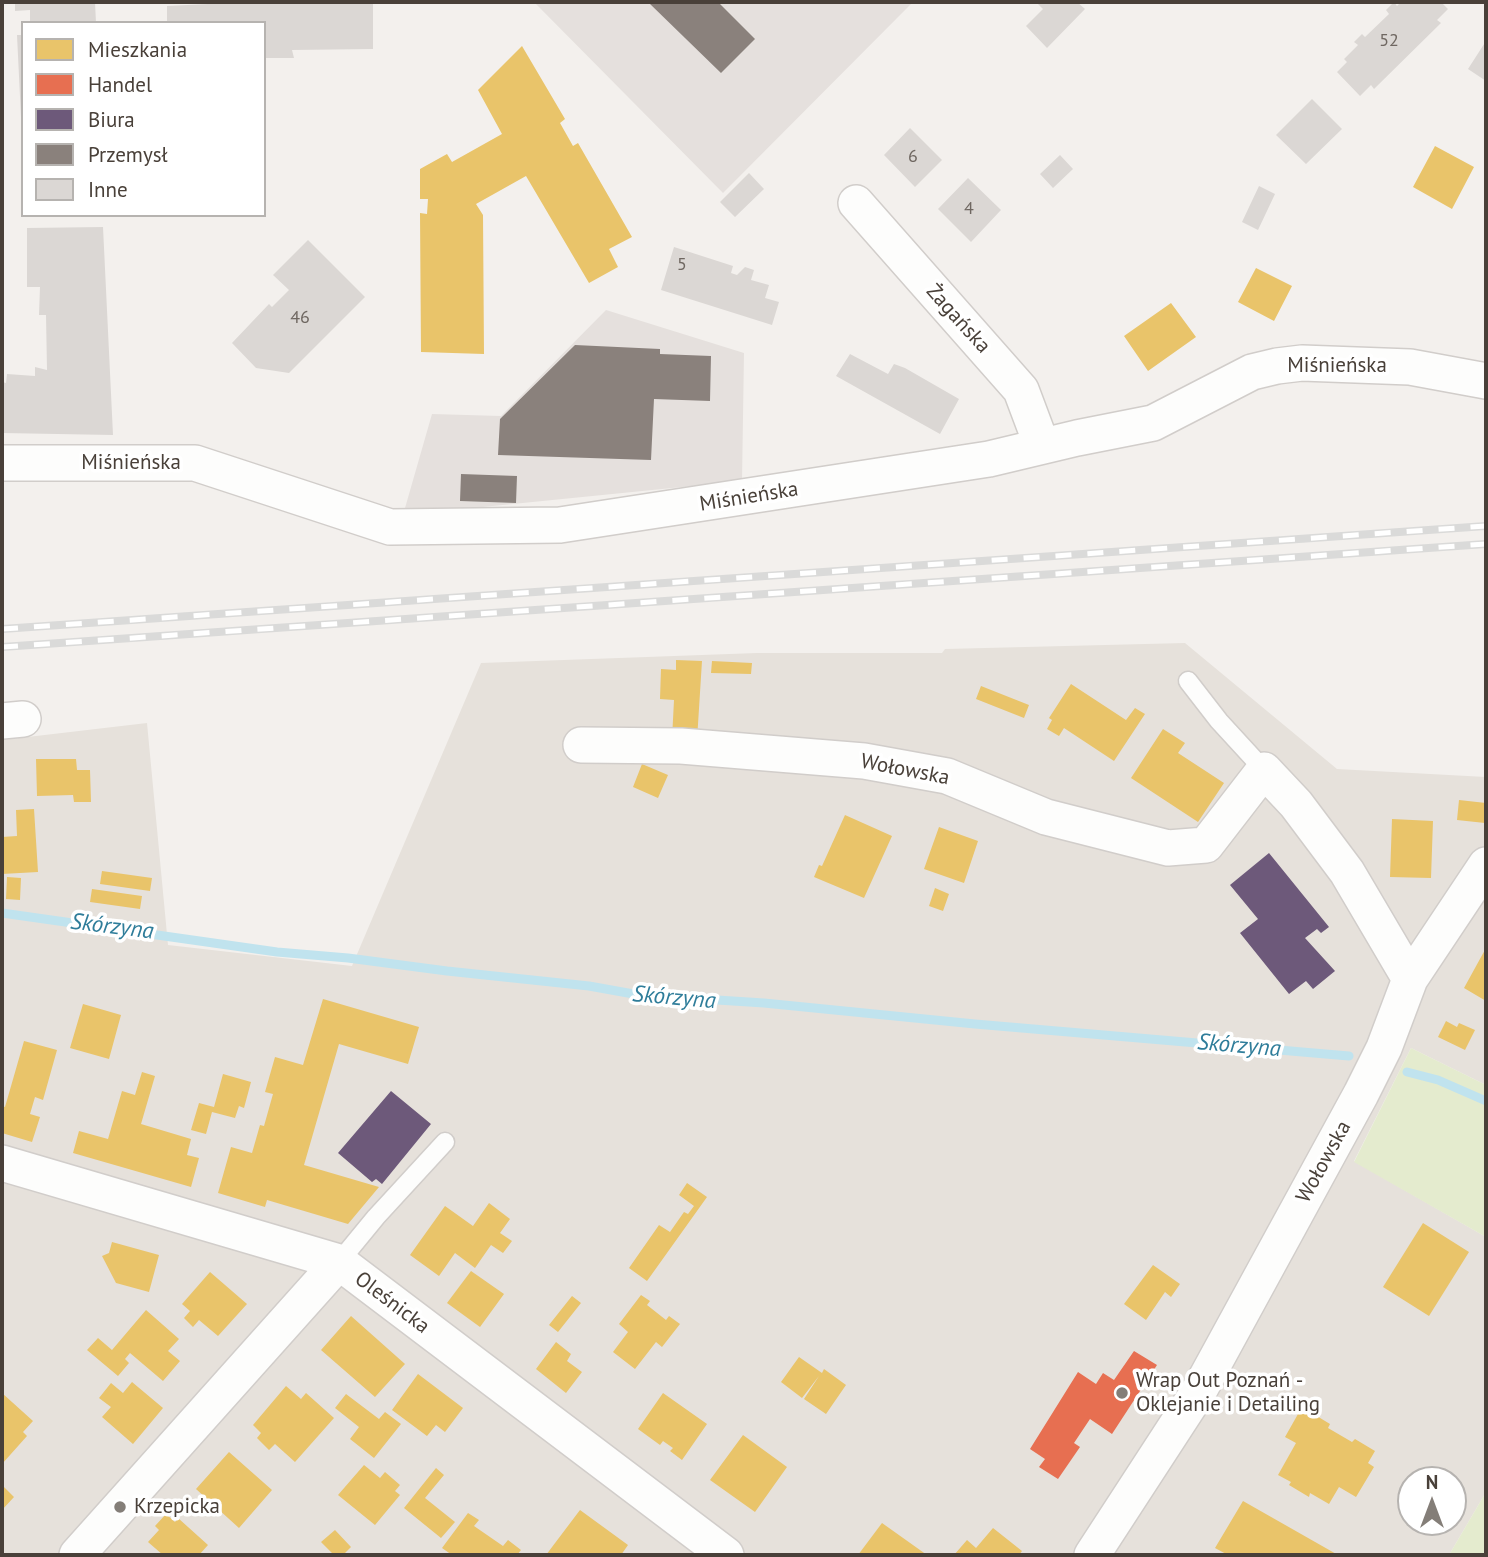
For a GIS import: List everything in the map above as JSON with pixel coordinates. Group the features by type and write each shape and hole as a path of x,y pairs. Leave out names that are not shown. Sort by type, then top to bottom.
{"street":[{"name":"Żagańska","path":"856,203 1021,390 1042,446"},
{"name":"Miśnieńska","path":"2,463 195,463 390,527 560,525 989,459 1153,423 1252,372 1277,366 1302,363 1410,367 1486,381"},
{"name":"Wołowska","path":"581,745 681,746 864,761 947,776 1046,817 1168,848 1206,845 1265,770"},
{"path":"1265,770 1296,804 1347,872 1410,979"},
{"name":"Wołowska","path":"1092,1555 1206,1378 1361,1094 1384,1048 1410,979 1486,865"},
{"name":"Oleśnicka","path":"2,1163 339,1262 726,1555"},
{"path":"77,1555 339,1262"}],"lane":[{"path":"1188,681 1219,721 1265,770"},
{"path":"339,1262 444,1142"}],"shaded area":[{"path":"534,2 913,2 723,193"},
{"path":"606,310 744,353 742,481 403,515 432,414 501,416"},
{"path":"1185,643 1337,769 1486,777 1486,1085 1411,1048 1354,1161 1486,1237 1486,1492 1467,1524 1467,1466 1397,1466 1397,1536 1460,1536 1449,1555 2,1555 2,740 147,723 168,945 352,966 481,663 757,653 942,653 945,649"}],"green space":[{"path":"1411,1048 1486,1085 1486,1237 1354,1162"},
{"path":"1486,1492 1486,1555 1449,1555 1460,1536 1467,1536 1467,1524"}],"building: Mieszkania":[{"path":"522,46 565,119 560,123 573,146 578,143 632,237 609,249 618,267 589,283 526,176 476,204 483,215 484,354 421,352 420,213 427,214 428,199 420,199 420,169 447,154 452,162 502,134 478,90"},
{"path":"1435,146 1474,167 1452,209 1413,187"},
{"path":"1256,268 1292,286 1274,321 1238,302"},
{"path":"1171,303 1196,337 1148,371 1124,336"},
{"path":"676,660 702,661 697,740 672,739 674,700 660,699 661,669 676,670"},
{"path":"712,661 752,663 751,674 711,673"},
{"path":"1071,684 1126,720 1135,708 1145,714 1114,761 1064,728 1059,736 1047,729 1052,720 1049,718"},
{"path":"981,686 1029,705 1024,718 976,699"},
{"path":"1163,729 1185,743 1178,753 1224,783 1198,822 1131,778"},
{"path":"36,759 76,759 77,770 90,770 91,802 74,802 73,795 37,796"},
{"path":"642,764 668,775 658,798 633,787"},
{"path":"1459,800 1486,803 1485,823 1457,820"},
{"path":"34,809 38,872 2,874 2,837 17,836 16,810"},
{"path":"845,815 892,836 864,898 814,877 819,865 822,866"},
{"path":"1392,819 1433,821 1431,878 1390,877"},
{"path":"939,827 978,841 964,883 924,869"},
{"path":"102,871 152,878 150,891 100,884"},
{"path":"7,877 21,878 20,900 6,899"},
{"path":"935,888 949,894 943,911 929,906"},
{"path":"92,889 142,896 140,909 90,902"},
{"path":"1486,948 1486,1001 1464,988"},
{"path":"323,999 419,1027 408,1064 339,1044 304,1165 379,1187 348,1224 267,1200 265,1207 218,1193 231,1147 252,1153 260,1125 264,1126 273,1094 265,1092 275,1057 303,1065"},
{"path":"83,1004 121,1015 109,1059 70,1048"},
{"path":"1446,1021 1457,1027 1459,1023 1475,1030 1465,1050 1438,1037"},
{"path":"24,1041 57,1050 43,1100 35,1097 30,1114 40,1117 32,1142 2,1133 2,1106 5,1107"},
{"path":"142,1072 155,1076 141,1124 191,1139 187,1155 199,1158 191,1187 73,1153 79,1131 108,1139 122,1091 135,1095"},
{"path":"223,1074 251,1082 244,1108 239,1106 235,1118 212,1112 206,1134 191,1130 199,1103 214,1107"},
{"path":"687,1183 707,1197 647,1281 629,1268 659,1225 670,1232 684,1212 688,1214 694,1206 679,1195"},
{"path":"489,1203 510,1219 500,1233 512,1241 503,1253 491,1245 475,1268 455,1253 439,1276 410,1255 445,1206 473,1226"},
{"path":"1423,1223 1469,1252 1429,1316 1383,1287"},
{"path":"112,1242 159,1255 149,1292 116,1283 102,1256 109,1253"},
{"path":"1153,1265 1180,1284 1171,1297 1165,1292 1146,1320 1124,1304"},
{"path":"471,1271 504,1294 480,1327 447,1303"},
{"path":"210,1272 247,1304 218,1336 199,1320 193,1327 184,1318 190,1311 182,1304"},
{"path":"641,1295 650,1301 647,1305 666,1320 669,1316 680,1324 662,1347 656,1342 635,1369 613,1352 628,1332 619,1324"},
{"path":"572,1296 581,1303 558,1332 549,1325"},
{"path":"146,1310 179,1339 168,1351 180,1361 163,1381 130,1353 125,1359 129,1363 118,1376 87,1350 98,1338 112,1350"},
{"path":"351,1316 405,1364 375,1397 321,1350"},
{"path":"556,1342 571,1354 567,1361 582,1372 566,1393 536,1369"},
{"path":"799,1357 822,1373 824,1369 846,1385 826,1414 804,1399 819,1376 802,1398 781,1382"},
{"path":"418,1374 463,1408 445,1432 436,1425 427,1436 392,1410"},
{"path":"132,1382 163,1408 133,1444 102,1417 111,1407 99,1398 111,1383 123,1393"},
{"path":"286,1386 301,1399 306,1393 334,1418 295,1462 275,1444 269,1450 257,1438 261,1433 253,1425"},
{"path":"2,1393 33,1421 23,1432 27,1436 2,1464"},
{"path":"663,1393 707,1424 682,1460 670,1451 673,1448 663,1441 660,1445 638,1429"},
{"path":"346,1394 379,1419 385,1412 401,1424 374,1458 350,1439 359,1427 335,1408"},
{"path":"1302,1407 1330,1424 1328,1428 1375,1451 1368,1463 1374,1467 1356,1497 1339,1487 1329,1504 1310,1493 1309,1497 1278,1475 1296,1443 1285,1437"},
{"path":"743,1435 787,1467 755,1512 710,1480"},
{"path":"229,1452 272,1490 239,1528 196,1489"},
{"path":"364,1465 380,1478 385,1472 400,1485 395,1491 400,1495 375,1525 338,1495"},
{"path":"436,1468 444,1475 425,1498 455,1522 441,1538 404,1508"},
{"path":"2,1485 14,1497 2,1510"},
{"path":"1243,1501 1338,1555 1228,1555 1215,1548"},
{"path":"580,1510 628,1545 621,1555 546,1555"},
{"path":"468,1513 479,1520 474,1526 503,1546 508,1540 521,1550 517,1555 452,1555 442,1548"},
{"path":"166,1514 175,1522 178,1518 208,1545 199,1555 163,1555 148,1542 159,1530 155,1526"},
{"path":"882,1523 927,1555 858,1555"},
{"path":"993,1528 1022,1551 1019,1555 954,1555 967,1540 976,1548"},
{"path":"335,1530 351,1547 343,1555 334,1555 321,1542"}],"building: Handel":[{"path":"1134,1351 1157,1365 1112,1434 1090,1419 1074,1443 1080,1447 1058,1479 1039,1467 1045,1459 1030,1449 1078,1372 1096,1384 1103,1373 1114,1380"}],"building: Biura":[{"path":"1269,853 1329,927 1321,933 1317,929 1305,938 1335,971 1313,989 1306,981 1289,994 1240,933 1258,919 1230,885"},
{"path":"391,1091 431,1124 382,1184 376,1179 372,1182 338,1153"}],"building: Przemysł":[{"path":"718,2 755,39 721,73 649,3"},
{"path":"575,345 660,349 660,354 711,356 710,401 654,399 651,460 498,455 500,419"},
{"path":"461,474 517,476 516,503 460,501"}],"building: Inne":[{"path":"15,2 95,2 96,21 30,21 30,10 15,11"},
{"path":"373,2 373,49 292,50 294,58 266,58 266,21 167,21 167,6"},
{"path":"1036,2 1077,2 1085,9 1047,48 1026,26 1043,9"},
{"path":"1394,2 1397,6 1401,2 1441,2 1448,9 1437,20 1441,23 1374,89 1371,85 1360,96 1337,72 1347,62 1344,59 1358,45 1354,42 1362,34 1365,37 1389,14 1386,10"},
{"path":"17,35 21,35 21,117"},
{"path":"1486,41 1486,81 1468,69"},
{"path":"1312,99 1342,129 1306,164 1276,135"},
{"path":"910,128 942,160 915,187 884,155"},
{"path":"1060,155 1073,169 1053,188 1040,174"},
{"path":"749,173 764,189 735,217 720,202"},
{"path":"968,178 1001,210 971,242 938,209"},
{"path":"1259,186 1275,194 1258,230 1242,222"},
{"path":"103,227 113,435 2,433 2,382 6,383 7,374 35,376 35,367 47,370 46,315 39,315 40,287 27,287 27,228"},
{"path":"308,240 365,297 289,373 256,368 232,343 269,304 272,307 289,290 273,275"},
{"path":"674,247 733,266 731,273 737,275 745,267 754,270 751,280 769,285 765,298 779,302 772,325 661,290"},
{"path":"850,354 888,374 894,364 905,368 959,399 940,434 836,376"}],"waterway":[{"name":"Skórzyna","path":"2,913 277,952 589,986 639,995 764,1003 1349,1056"},
{"name":"Skórzyna","path":"1407,1072 1438,1080 1486,1101"}],"railway":[{"path":"2,629 1486,526"},
{"path":"2,647 1486,544"}],"place":[{"name":"Wrap Out Poznań - Oklejanie i Detailing","path":"1122,1393"},
{"name":"Krzepicka","path":"120,1507"}]}
